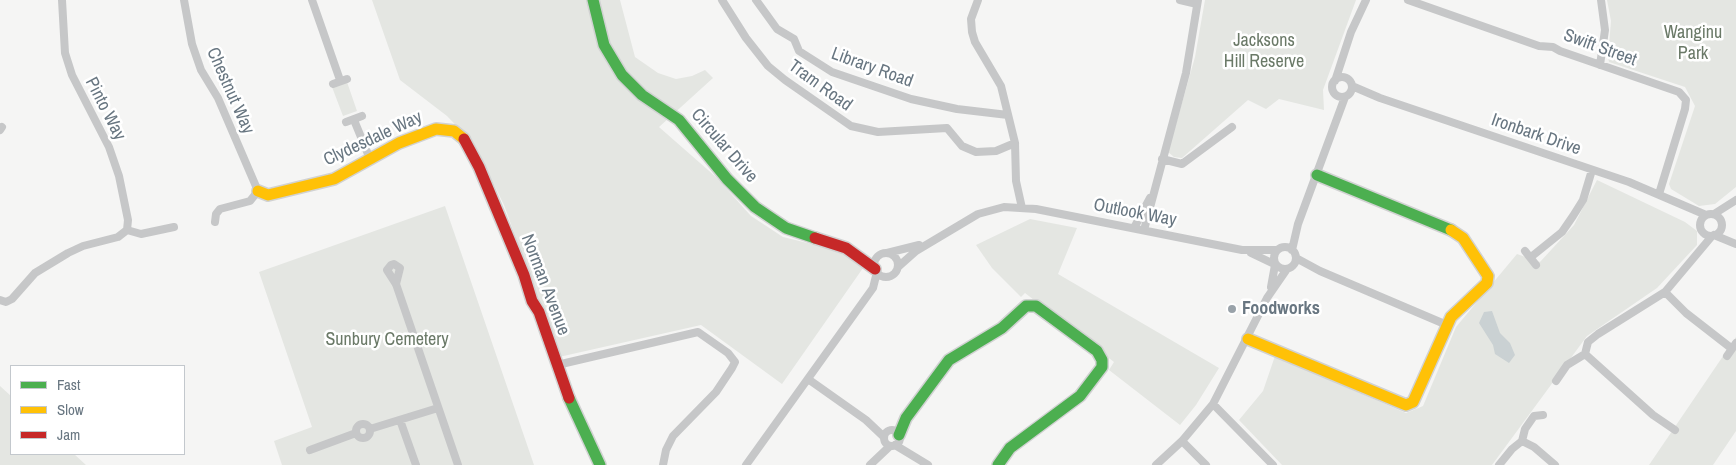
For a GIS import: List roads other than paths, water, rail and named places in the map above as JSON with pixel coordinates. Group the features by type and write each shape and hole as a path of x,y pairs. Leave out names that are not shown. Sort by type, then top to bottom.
{"street":[{"name":"Pinto Way","path":"62,0 65,53 82,100 96,121 114,162 128,220 127,230"},
{"name":"Chestnut Way","path":"184,0 192,44 200,70 218,98 258,191"},
{"path":"312,0 340,81"},
{"name":"Circular Drive","path":"593,0 604,45 622,75 642,95 679,120 727,179 755,208 786,228 846,248 876,270"},
{"name":"Tram Road","path":"722,0 746,38 768,66 850,126 878,132 947,128 962,146 976,152 996,151 1015,143"},
{"name":"Library Road","path":"756,0 777,28 794,39 799,51 832,72 911,99 957,109 1008,115"},
{"path":"978,0 972,19 973,37 998,79 1015,143 1016,181 1022,208"},
{"path":"1144,230 1150,210 1152,194 1190,58 1198,2 1180,0"},
{"path":"1156,465 1182,441 1214,404 1267,298 1292,261 1298,224 1317,175 1334,120 1337,102 1332,86 1366,0"},
{"name":"Swift Street","path":"1408,0 1527,40 1539,46 1553,47 1679,92 1686,100 1659,194"},
{"path":"1600,65 1605,30 1601,0"},
{"path":"1334,120 1350,83 1343,56"},
{"path":"1335,80 1340,78 1350,83"},
{"name":"Ironbark Drive","path":"1350,83 1380,98 1592,170 1659,194 1681,205 1710,214"},
{"path":"1334,92 1338,97 1346,96"},
{"name":"Ironbark Drive","path":"1346,96 1363,95 1380,98"},
{"path":"346,122 358,118 370,160"},
{"path":"1162,159 1182,164 1232,126"},
{"name":"Clydesdale Way","path":"258,191 268,195 334,179 399,143 436,129 445,128"},
{"name":"Norman Avenue","path":"445,128 454,131 464,139 479,167 524,275 532,301 540,312 568,396 600,465"},
{"path":"1532,257 1562,232 1583,200 1592,170"},
{"path":"1248,338 1406,404 1413,402 1417,396 1447,325 1463,303 1487,282 1488,276 1462,238 1454,231 1317,175"},
{"path":"215,222 216,214 220,209 250,201 258,191"},
{"path":"1134,228 1152,194"},
{"path":"1699,249 1703,239 1701,228 1710,214 1735,201"},
{"path":"1556,381 1567,365 1585,354 1588,342 1665,292 1699,249 1722,225 1727,210 1735,201"},
{"name":"Ironbark Drive","path":"1681,205 1701,228 1713,235 1736,243"},
{"name":"Outlook Way","path":"898,267 916,251 970,220 1022,208 1242,250 1275,264 1292,261"},
{"path":"1710,214 1722,225 1736,243"},
{"path":"1267,298 1275,264 1273,258 1298,224"},
{"path":"0,300 6,302 12,299 35,273 82,246 118,238 127,230 141,234 174,227"},
{"name":"Outlook Way","path":"886,253 913,247 938,238"},
{"name":"Outlook Way","path":"1242,250 1279,249 1292,261"},
{"path":"1525,251 1532,257 1536,266"},
{"path":"746,465 873,288 876,258 886,253 894,256 898,267 895,273 882,276 876,270"},
{"path":"1292,261 1447,325"},
{"path":"855,313 888,276"},
{"path":"396,284 458,465"},
{"path":"1665,292 1686,313 1734,345 1727,356"},
{"path":"872,462 949,360 1002,328 1026,306 1036,306 1067,326 1097,351 1102,360 1102,367 1080,396 1010,448 998,465"},
{"path":"556,364 698,332 728,353 734,362 732,368 716,392 673,436 666,450 663,465"},
{"path":"1585,354 1653,415 1674,430"},
{"path":"808,379 928,465"},
{"path":"1214,404 1274,465"},
{"path":"310,450 356,433 359,438 364,439 368,436 370,429 438,408"},
{"path":"1499,465 1519,443 1525,429 1534,416 1543,415"},
{"path":"400,420 416,465"},
{"path":"1182,441 1206,465"},
{"path":"1519,443 1534,447 1555,465"}],"place":[{"name":"Foodworks","path":"1232,309"}],"park label":[{"name":"Wanginu Park","path":"1693,43"},
{"name":"Jacksons Hill Reserve","path":"1264,51"},
{"name":"Sunbury Cemetery","path":"387,340"}]}
